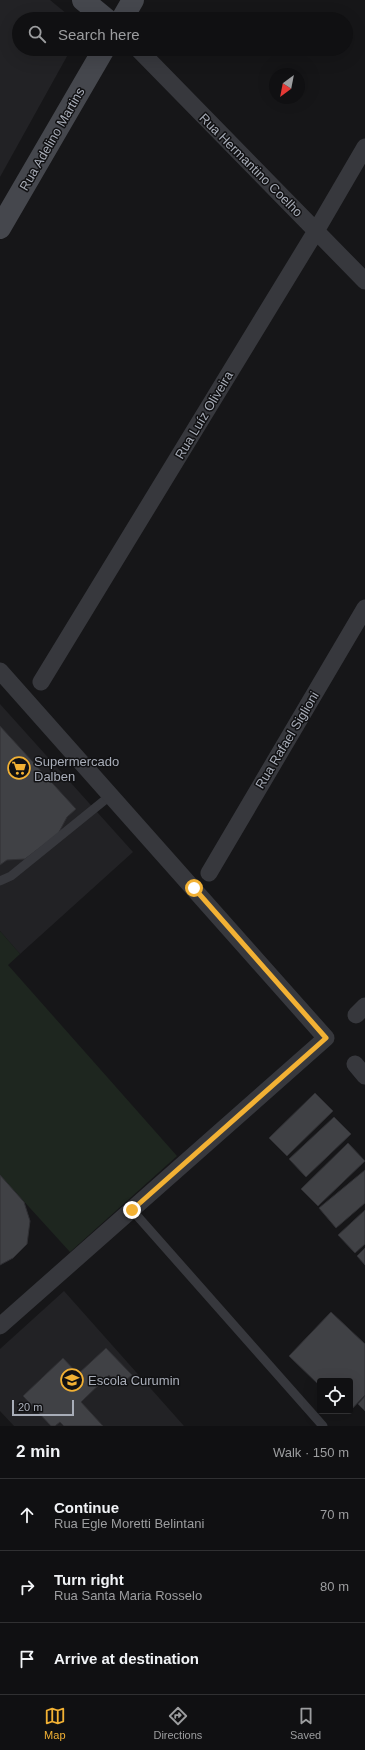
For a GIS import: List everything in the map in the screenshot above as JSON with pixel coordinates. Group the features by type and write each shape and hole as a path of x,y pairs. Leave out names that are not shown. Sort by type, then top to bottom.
{"main road":[{"path":"83,0 98,12"},
{"path":"126,12 133,0"},
{"name":"Rua Adelino Martins","path":"0,228 100,56"}],"street":[{"name":"Rua Hermantino Coelho","path":"145,56 365,281"},
{"name":"Rua Luíz Oliveira","path":"41,682 316,231 365,147"},
{"name":"Rua Rafael Siglioni","path":"209,872 365,608"},
{"path":"0,671 326,1038 0,1326"}],"lane":[{"path":"0,882 11,876 111,795"},
{"path":"132,1210 323,1426"}],"shaded area":[{"path":"0,0 50,0 65,12 12,12 12,56 67,56 0,177"},
{"path":"0,704 133,852 20,954 0,931"},
{"path":"0,931 20,954 8,965 177,1156 70,1252 0,1175"},
{"name":"Escola Curumin","path":"64,1291 184,1426 14,1426 0,1411 0,1349"}],"building":[{"name":"Supermercado Dalben","path":"0,726 76,809 67,817 58,834 25,859 7,860 0,865"},
{"path":"315,1093 333,1111 287,1156 269,1138"},
{"path":"334,1117 351,1134 306,1177 289,1159"},
{"path":"348,1143 365,1161 318,1206 301,1189"},
{"path":"365,1170 365,1203 336,1228 319,1208"},
{"path":"0,1175 24,1202 30,1221 27,1244 13,1258 0,1265"},
{"path":"365,1210 365,1244 355,1253 338,1235"},
{"path":"365,1248 365,1265 357,1256"},
{"path":"331,1312 365,1344 365,1395 353,1408 353,1378 317,1378 317,1383 289,1356"},
{"path":"106,1348 132,1375 119,1386 109,1375 81,1402 103,1426 64,1426 60,1422 55,1426 51,1426 23,1396 63,1358 78,1374"},
{"path":"365,1396 365,1411 358,1404"}],"place":[{"name":"Supermercado Dalben","path":"19,768"},
{"name":"Escola Curumin","path":"72,1380"}],"route":[{"path":"132,1210 326,1038 194,888"}]}
